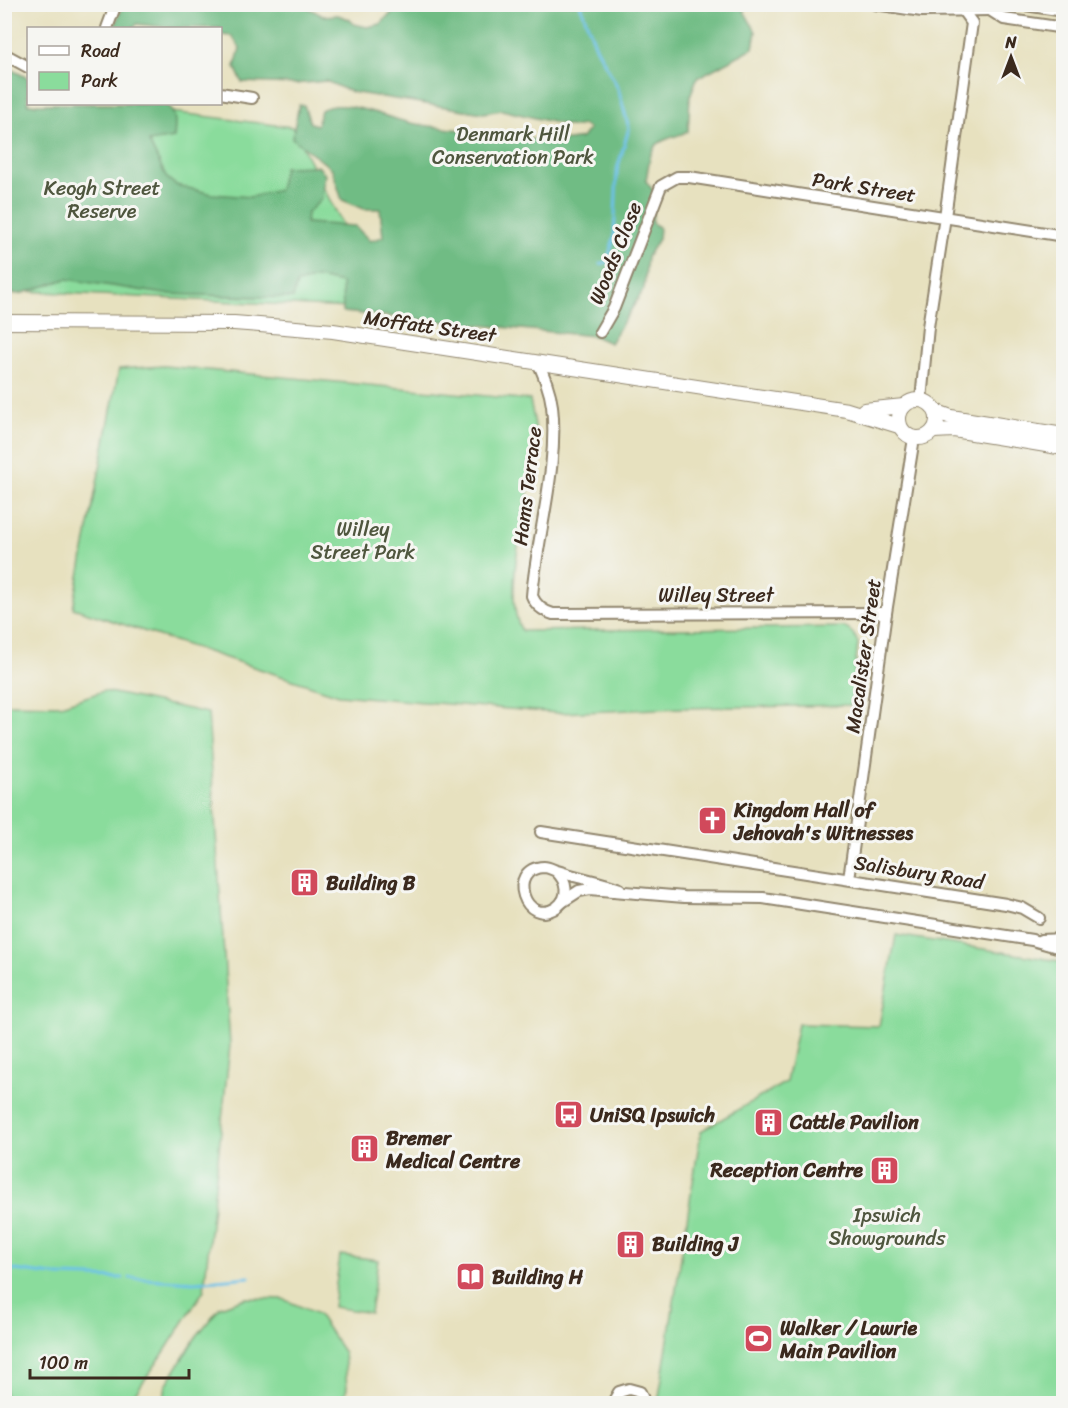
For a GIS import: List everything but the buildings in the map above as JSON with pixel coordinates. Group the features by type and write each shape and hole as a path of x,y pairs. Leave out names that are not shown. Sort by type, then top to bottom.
{"main road":[{"name":"Moffatt Street","path":"4,321 211,322 333,331 847,410 899,426"},
{"path":"921,400 930,404 935,411 937,421 933,431 925,437 915,438 905,434 899,426 898,415 904,406 909,402 921,400"},
{"name":"Moffatt Street","path":"847,410 876,410 904,406"},
{"path":"935,411 951,417 1064,435"},
{"path":"933,431 954,430 1064,448"}],"street":[{"path":"107,27 116,4"},
{"path":"875,4 922,11 960,7 990,10 1007,4"},
{"path":"1019,4 1064,11"},
{"path":"921,400 928,327 972,23 960,7"},
{"path":"990,10 1004,19 1064,28"},
{"path":"4,54 27,66"},
{"path":"222,93 252,98"},
{"name":"Park Street","path":"661,186 677,177 689,177 1064,236"},
{"name":"Woods Close","path":"600,332 614,308 661,186"},
{"name":"Hams Terrace","path":"538,362 547,382 554,434 532,596 537,605 546,612"},
{"name":"Macalister Street","path":"849,879 886,613 915,438"},
{"name":"Willey Street","path":"546,612 554,614 886,613"},
{"name":"Salisbury Road","path":"541,832 1006,904 1022,908 1039,918"},
{"path":"626,891 546,867 535,869 524,878 522,891 526,902 539,911 549,910 571,895 584,890 626,891 684,897 763,898 1032,940 1064,949"},
{"path":"556,871 564,880 566,888 562,902"},
{"path":"1032,940 1064,939"},
{"path":"612,1404 619,1392 629,1389 640,1392 645,1404"}],"green space":[{"name":"Denmark Hill Conservation Park","path":"747,4 744,11 756,32 753,48 697,78 690,96 688,132 666,139 652,152 646,181 655,193 652,223 659,227 658,239 647,257 644,289 610,343 594,336 343,312 342,283 317,278 297,283 293,298 165,294 66,279 20,294 5,293 4,66 27,78 27,105 165,105 174,114 174,138 149,142 167,178 176,185 212,194 251,197 279,190 284,167 318,166 325,174 321,200 307,213 306,223 355,226 370,241 383,237 380,209 364,209 342,200 332,169 292,138 299,105 304,105 310,123 317,125 321,110 342,106 419,124 529,139 556,141 582,138 589,129 583,125 573,127 502,110 483,113 351,92 326,81 295,84 242,82 235,67 240,48 232,36 222,35 222,27 164,27 137,24 134,27 114,27 123,5 303,5 323,16 338,15 349,19 354,24 367,27 381,24 393,12 409,5"},
{"name":"Keogh Street Reserve","path":"46,105 115,105 292,127 387,310 5,290 4,136"},
{"name":"Willey Street Park","path":"164,366 530,400 536,436 514,591 516,613 522,631 844,627 853,634 858,643 851,705 558,713 339,695 73,608 119,369"},
{"path":"104,691 208,713 230,1045 204,1290 128,1403 5,1403 5,704 61,705"},
{"name":"Ipswich Showgrounds","path":"896,935 1059,961 1063,969 1063,1403 658,1403 701,1131 786,1082 798,1024 879,1026"},
{"path":"340,1255 378,1260 370,1313 333,1307"},
{"path":"246,1298 283,1299 318,1314 344,1353 347,1387 344,1403 163,1403 166,1385 196,1337 220,1307"}],"waterway":[{"path":"580,4 596,47 618,88 629,128 617,170 614,238 607,262 600,264"},
{"path":"4,1271 123,1278"},
{"path":"130,1278 195,1282 249,1277"}],"place":[{"name":"Kingdom Hall of Jehovah's Witnesses","path":"713,821"},
{"name":"Building B","path":"305,883"},
{"name":"UniSQ Ipswich","path":"569,1115"},
{"name":"Cattle Pavilion","path":"769,1122"},
{"name":"Bremer Medical Centre","path":"365,1149"},
{"name":"Reception Centre","path":"884,1170"},
{"name":"Building J","path":"631,1244"},
{"name":"Building H","path":"471,1277"},
{"name":"Walker / Lawrie Main Pavilion","path":"759,1339"}]}
